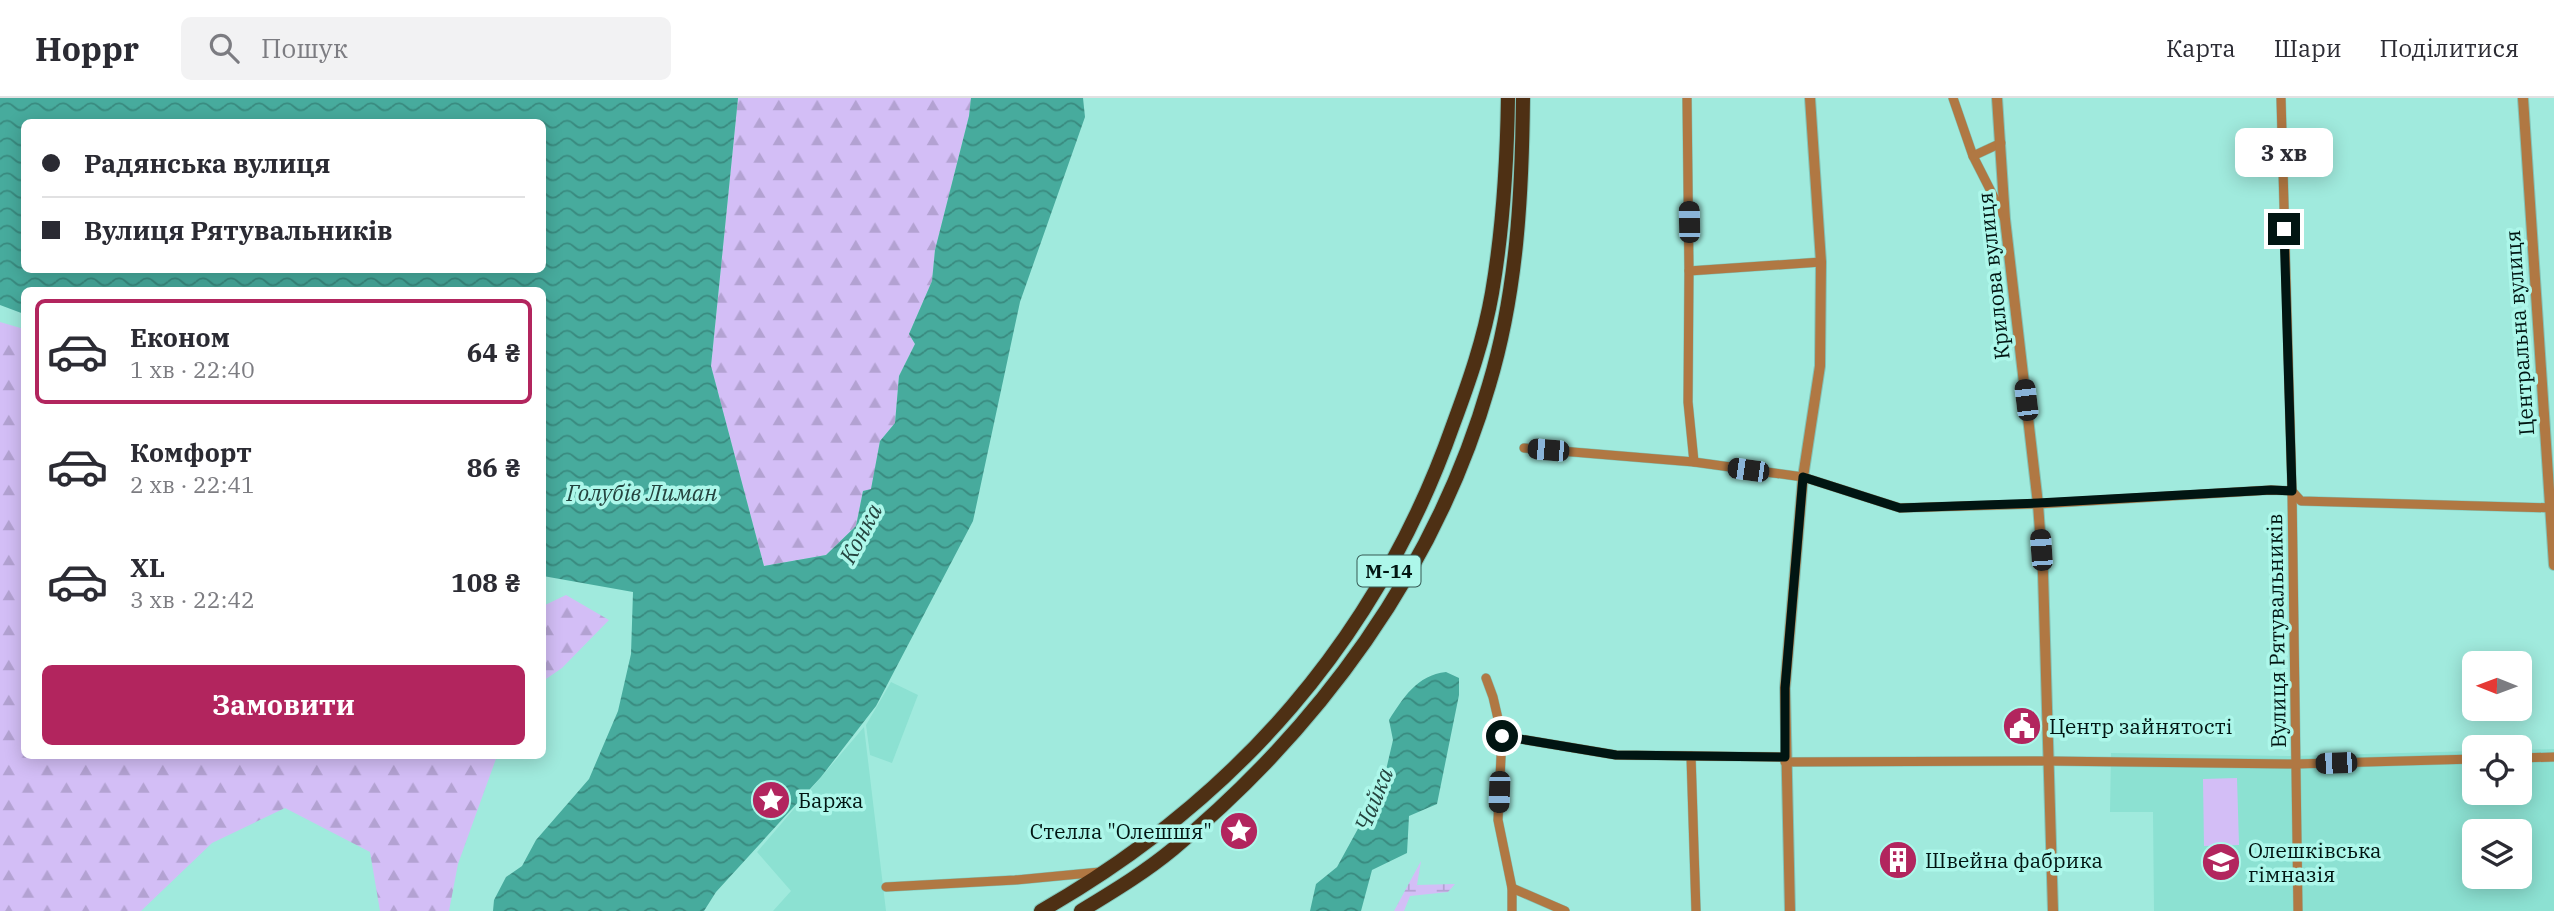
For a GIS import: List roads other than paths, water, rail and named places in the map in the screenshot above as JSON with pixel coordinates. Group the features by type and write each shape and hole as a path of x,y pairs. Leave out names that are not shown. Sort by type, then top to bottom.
{"highway":[{"name":"М-14","path":"1041,911 1105,872 1164,830 1239,765 1294,706 1384,580 1421,508 1475,365 1491,296 1502,228 1508,98"},
{"name":"М-14","path":"1081,911 1171,851 1245,786 1302,725 1357,654 1409,573 1449,497 1490,385 1516,258 1522,191 1524,98"}],"street":[{"path":"1687,98 1688,402 1693,462"},
{"path":"1790,911 1785,688 1803,477 1820,366 1821,262 1810,98"},
{"path":"1953,98 1973,156 2005,219"},
{"name":"Крилова вулиця","path":"1997,98 2005,219 2038,503 2043,573 2053,911"},
{"name":"Вулиця Рятувальників","path":"2281,98 2292,491 2298,911"},
{"name":"Центральна вулиця","path":"2524,98 2554,565"},
{"path":"1973,156 2001,143"},
{"path":"1689,271 1821,262"},
{"path":"1524,447 1693,462 1803,477 1900,508 2271,490 2292,491 2301,500 2552,509"},
{"path":"1486,678 1502,736 1498,820 1512,888 1512,911"},
{"path":"1502,736 1616,755 2295,764 2462,759"},
{"path":"1691,756 1696,911"},
{"path":"2532,758 2554,757"},
{"path":"886,887 1105,872"},
{"path":"1512,888 1565,911"}],"water":[{"path":"0,98 738,98 711,366 764,566 826,555 856,526 863,491 871,489 880,441 895,423 899,376 915,344 909,334 932,281 935,250 969,116 971,98 1083,98 1085,117 1020,302 973,521 876,706 821,777 716,892 704,911 493,911 494,900 506,877 522,866 536,840 589,779 618,711 631,654 633,592 546,577 546,287 21,287 21,313 0,305"},
{"path":"1446,672 1459,678 1459,695 1437,804 1409,816 1407,853 1372,870 1361,911 1310,911 1316,884 1337,867 1383,783 1393,740 1389,720 1419,683"}],"place":[{"name":"Центр зайнятості","path":"2022,726"},
{"name":"Баржа","path":"771,800"},
{"name":"Стелла \"Олешшя\"","path":"1239,831"},
{"name":"Швейна фабрика","path":"1898,860"},
{"name":"Олешківська гімназія","path":"2221,862"}],"water label":[{"name":"Голубів Лиман","path":"642,492"},
{"name":"Конка","path":"860,533"},
{"name":"Чайка","path":"1373,799"}]}
